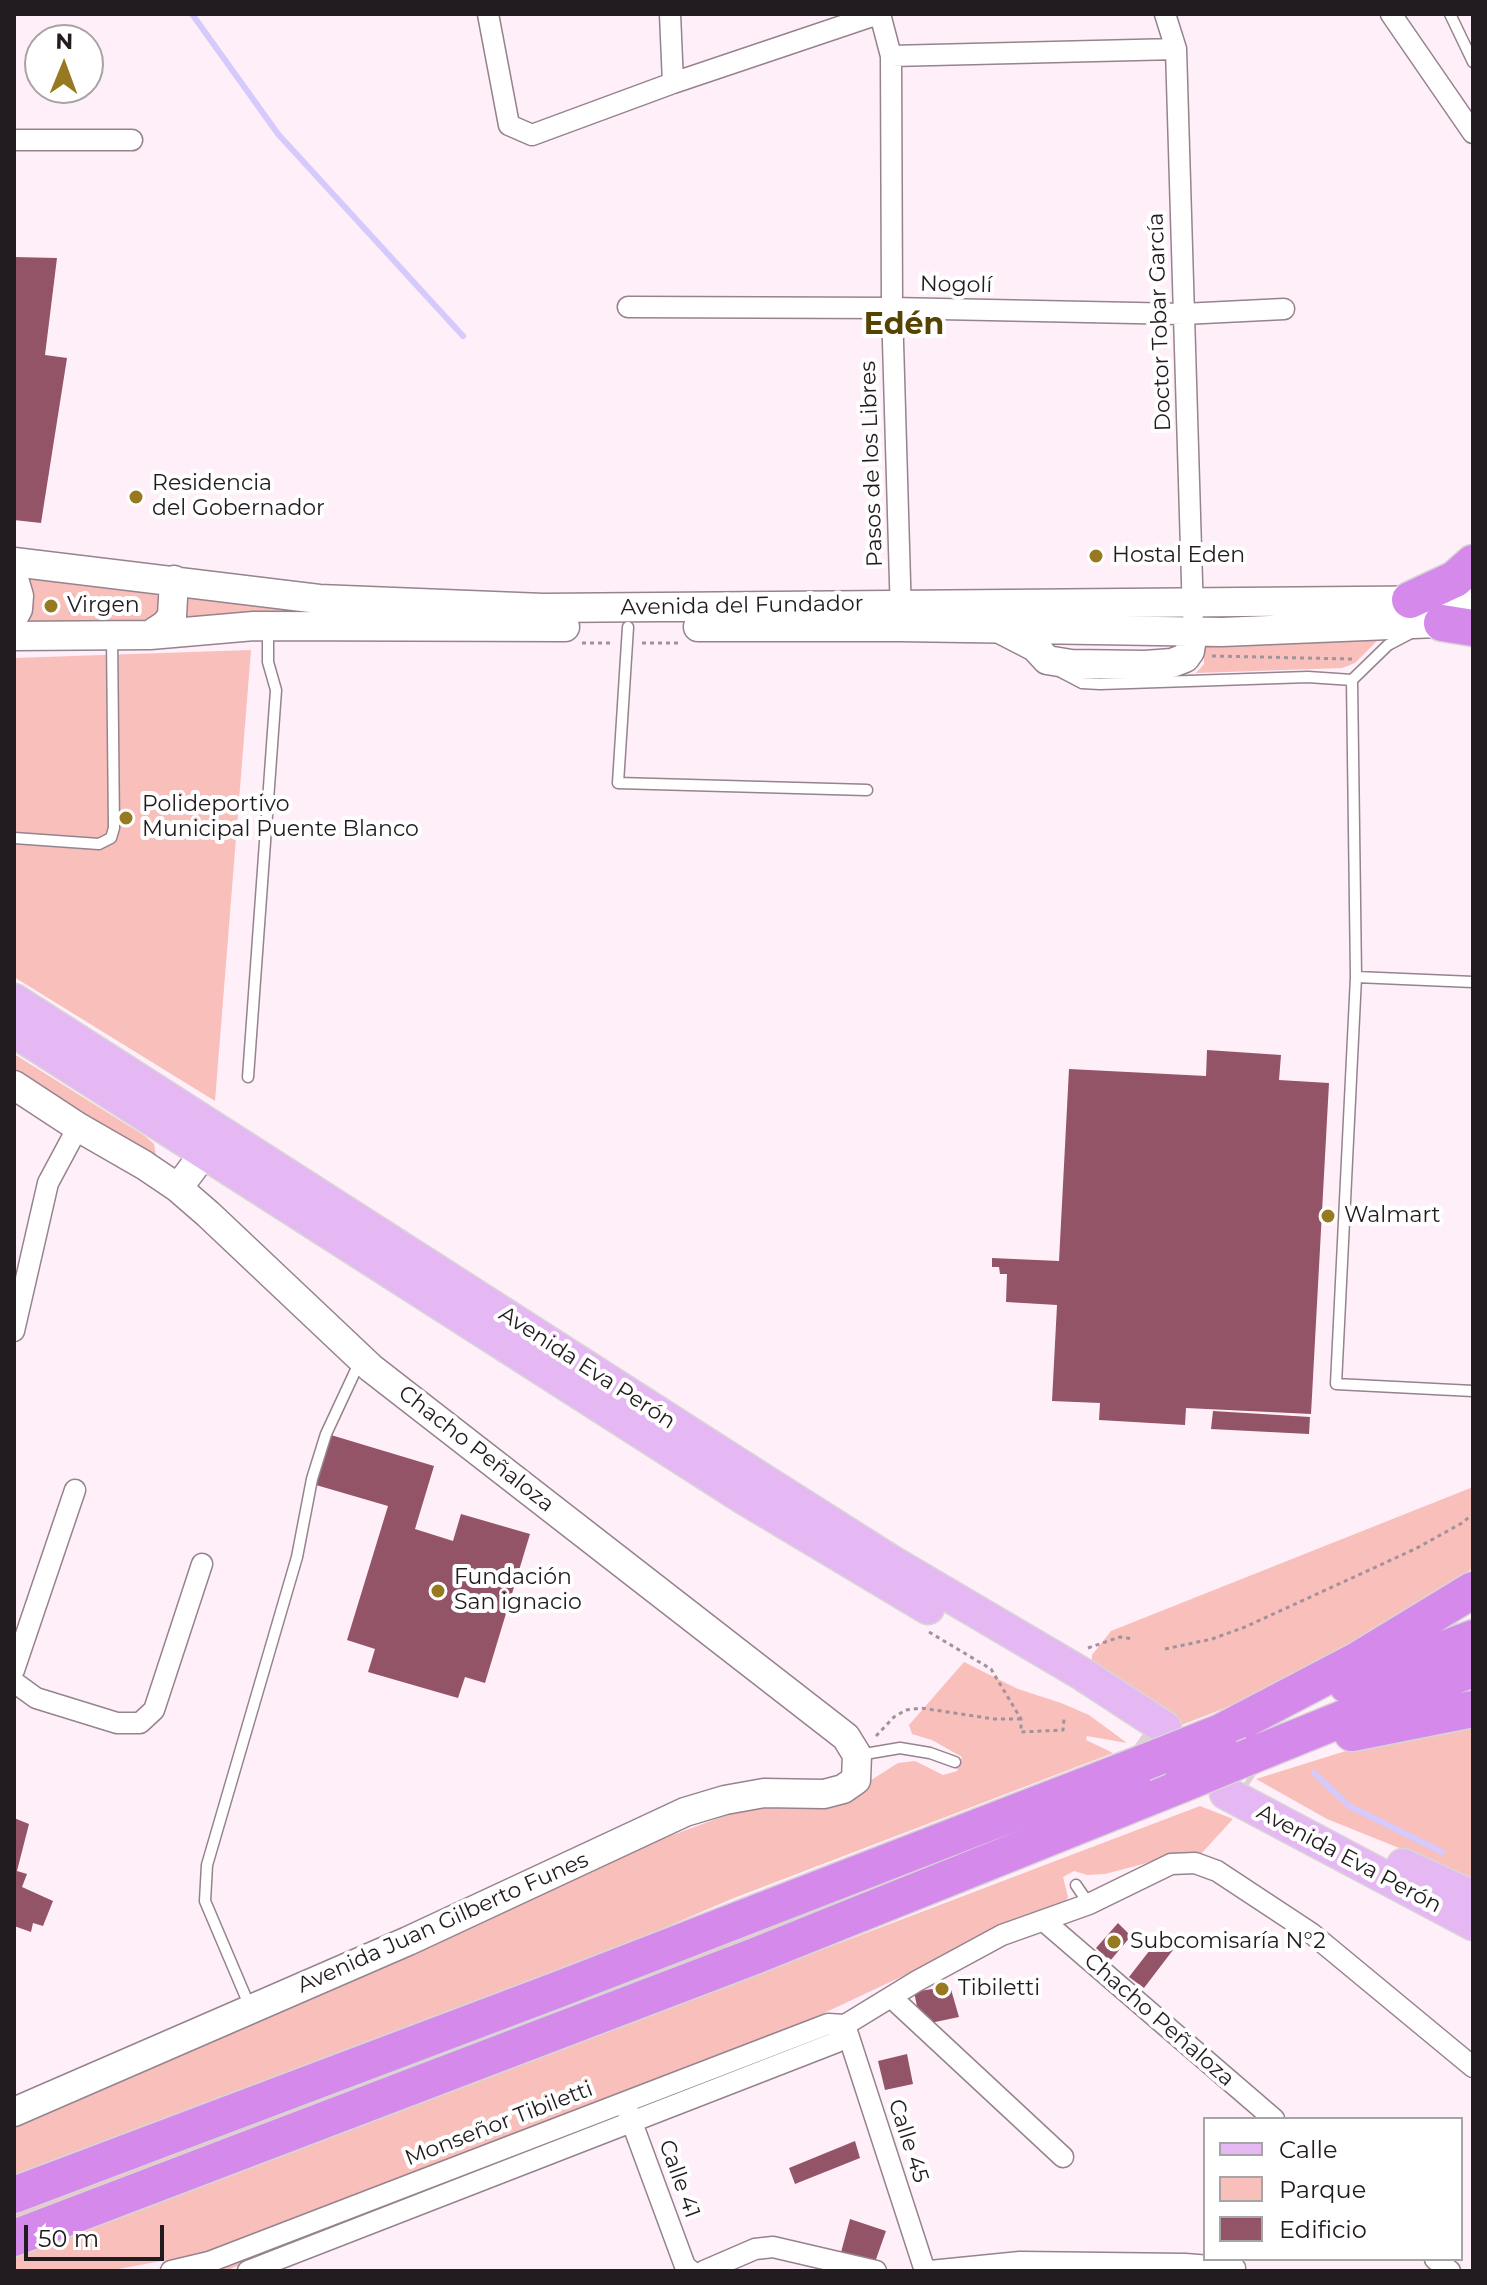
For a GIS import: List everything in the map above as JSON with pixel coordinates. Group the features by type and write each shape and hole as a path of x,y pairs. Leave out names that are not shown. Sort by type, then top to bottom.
{"highway":[{"path":"1410,600 1469,580"},
{"path":"1221,1732 1358,1660 1466,1592"},
{"path":"14,2195 557,1990 740,1917 1150,1742 1221,1732 1473,1638"},
{"path":"1243,1778 1384,1702 1473,1669"},
{"path":"14,2238 755,1956 1180,1785 1243,1778 1456,1710 1473,1709"}],"main road":[{"name":"Avenida del Fundador","path":"14,562 319,599 543,608 1463,624"},
{"path":"14,579 19,596 14,616"},
{"path":"150,635 172,616 174,580"},
{"name":"Avenida del Fundador","path":"14,636 150,635 268,626 628,627 900,615 996,628 1410,600"},
{"path":"996,628 1035,647 1047,660 1071,664 1172,663 1185,658 1190,651 1193,617"},
{"name":"Avenida Eva Perón","path":"14,1000 892,1562 1073,1668 1150,1742"},
{"name":"Avenida Eva Perón","path":"14,1031 744,1498 878,1580 1072,1689 1150,1742"},
{"name":"Chacho Peñaloza","path":"14,1085 178,1188 361,1358 846,1737 857,1755"},
{"path":"178,1188 205,1152"},
{"name":"Avenida Juan Gilberto Funes","path":"14,2112 408,1941 685,1812 764,1793 824,1794 843,1789 856,1780 857,1755"},
{"name":"Avenida Eva Perón","path":"1243,1778 1322,1826 1473,1897"},
{"name":"Avenida Eva Perón","path":"1243,1778 1473,1924"}],"street":[{"path":"488,14 509,125 532,135 673,83 879,14"},
{"path":"670,14 673,83"},
{"name":"Pasos de los Libres","path":"879,14 891,56 892,308 900,615"},
{"name":"Doctor Tobar García","path":"1165,14 1176,49 1193,617"},
{"path":"1391,14 1471,127"},
{"path":"891,56 1176,49"},
{"path":"14,140 132,140"},
{"name":"Nogolí","path":"628,307 1183,314 1284,309"},
{"path":"14,1331 48,1183 78,1127"},
{"path":"14,1670 75,1490"},
{"path":"14,1682 36,1698 117,1723 140,1723 154,1710 202,1564"},
{"name":"Monseñor Tibiletti","path":"171,2271 209,2262 828,2024 845,2025 1002,1935 1089,1904 1171,1864 1195,1863 1217,1871 1311,1933 1473,2067"},
{"name":"Chacho Peñaloza","path":"1044,1921 1272,2117"},
{"path":"892,1998 1063,2157"},
{"name":"Monseñor Tibiletti","path":"248,2271 837,2042 845,2025"},
{"name":"Calle 45","path":"845,2025 927,2271"},
{"name":"Calle 41","path":"624,2101 685,2266 691,2271"},
{"path":"704,2271 755,2249 773,2247 876,2271"},
{"path":"927,2271 1020,2262 1185,2264 1235,2268"}],"lane":[{"path":"1450,14 1473,62"},
{"path":"1463,624 1402,636 1388,645 1352,680 1356,977 1336,1384 1473,1391"},
{"path":"248,1077 276,690 268,662 268,626"},
{"path":"628,627 618,783 867,790"},
{"path":"14,838 99,844 111,838 114,828 112,635"},
{"path":"1047,660 1082,683 1308,677 1352,680"},
{"path":"1356,977 1473,982"},
{"path":"251,2009 205,1901 207,1865 297,1557 312,1479 331,1421 361,1358"},
{"path":"857,1755 900,1748 930,1753 955,1762"},
{"path":"1076,1885 1089,1904"}],"path":[{"path":"69,635 74,569"},
{"path":"1165,1649 1212,1639 1245,1627 1415,1549 1473,1514"},
{"path":"857,1755 894,1717 906,1710 921,1708 994,1719 1021,1719"}],"green space":[{"path":"17,573 153,592 161,599 164,611 148,626 17,626"},
{"path":"180,593 303,611 178,623"},
{"path":"1378,640 1355,663 1342,668 1196,673 1204,664 1204,644"},
{"name":"Polideportivo Municipal Puente Blanco","path":"251,650 215,1101 14,977 14,658"},
{"path":"14,1054 145,1136 154,1144 156,1155 152,1158 14,1076"},
{"path":"1473,1487 1473,1568 1410,1612 1251,1698 1179,1726 1145,1695 1092,1664 1092,1655 1111,1631"},
{"path":"964,1662 1018,1689 1089,1715 1127,1743 1087,1736 1086,1740 1113,1753 734,1898 582,1963 14,2175 14,2121 627,1852 743,1809 838,1801 898,1763 915,1761 943,1775 957,1771 962,1757 932,1740 912,1734 909,1725"},
{"path":"1473,1720 1473,1882 1327,1819 1256,1779 1365,1745"},
{"path":"1200,1806 1233,1819 1200,1855 1166,1858 1105,1874 1087,1875 1074,1871 1063,1877 1068,1897 1064,1907 918,1969 807,2021 206,2253 107,2271 14,2271 14,2257"},
{"path":"920,1869 925,1880 14,2227 14,2206 578,1994 747,1936"},
{"path":"613,2115 614,2119 225,2271 219,2268"}],"building":[{"path":"14,257 57,258 45,355 67,358 41,523 14,520"},
{"path":"1207,1050 1281,1055 1279,1080 1329,1083 1311,1414 1186,1408 1185,1425 1099,1420 1100,1403 1052,1401 1057,1305 1006,1302 1007,1274 1000,1274 999,1267 992,1267 992,1258 1059,1261 1069,1069 1206,1076"},
{"path":"1213,1411 1310,1417 1309,1434 1211,1429"},
{"name":"Fundación San ignacio","path":"331,1435 434,1466 415,1529 453,1541 461,1514 530,1534 485,1683 465,1677 458,1698 368,1672 375,1649 347,1640 388,1506 316,1485"},
{"path":"14,1818 29,1824 17,1871 27,1874 22,1887 53,1901 43,1926 33,1923 31,1932 14,1926"},
{"name":"Subcomisaría N°2","path":"1118,1923 1131,1936 1110,1961 1096,1948"},
{"path":"1160,1937 1173,1950 1144,1988 1129,1977"},
{"path":"950,1986 959,2017 921,2025 914,1992"},
{"path":"907,2054 913,2084 885,2090 878,2061"},
{"path":"855,2141 860,2158 795,2184 789,2168"},
{"path":"850,2219 886,2231 874,2265 840,2256"}],"waterway":[{"path":"192,14 278,134 463,336"},
{"path":"1314,1773 1349,1806 1442,1852"}],"tunnel":[{"path":"1142,1735 1185,1765"},
{"path":"1205,1755 1249,1785"}],"place":[{"name":"Residencia del Gobernador","path":"136,497"},
{"name":"Hostal Eden","path":"1096,556"},
{"name":"Virgen","path":"51,606"},
{"name":"Polideportivo Municipal Puente Blanco","path":"126,818"},
{"name":"Walmart","path":"1328,1216"},
{"name":"Fundación San ignacio","path":"438,1591"},
{"name":"Subcomisaría N°2","path":"1114,1942"},
{"name":"Tibiletti","path":"942,1989"}],"district":[{"name":"Edén","path":"904,325"}]}
